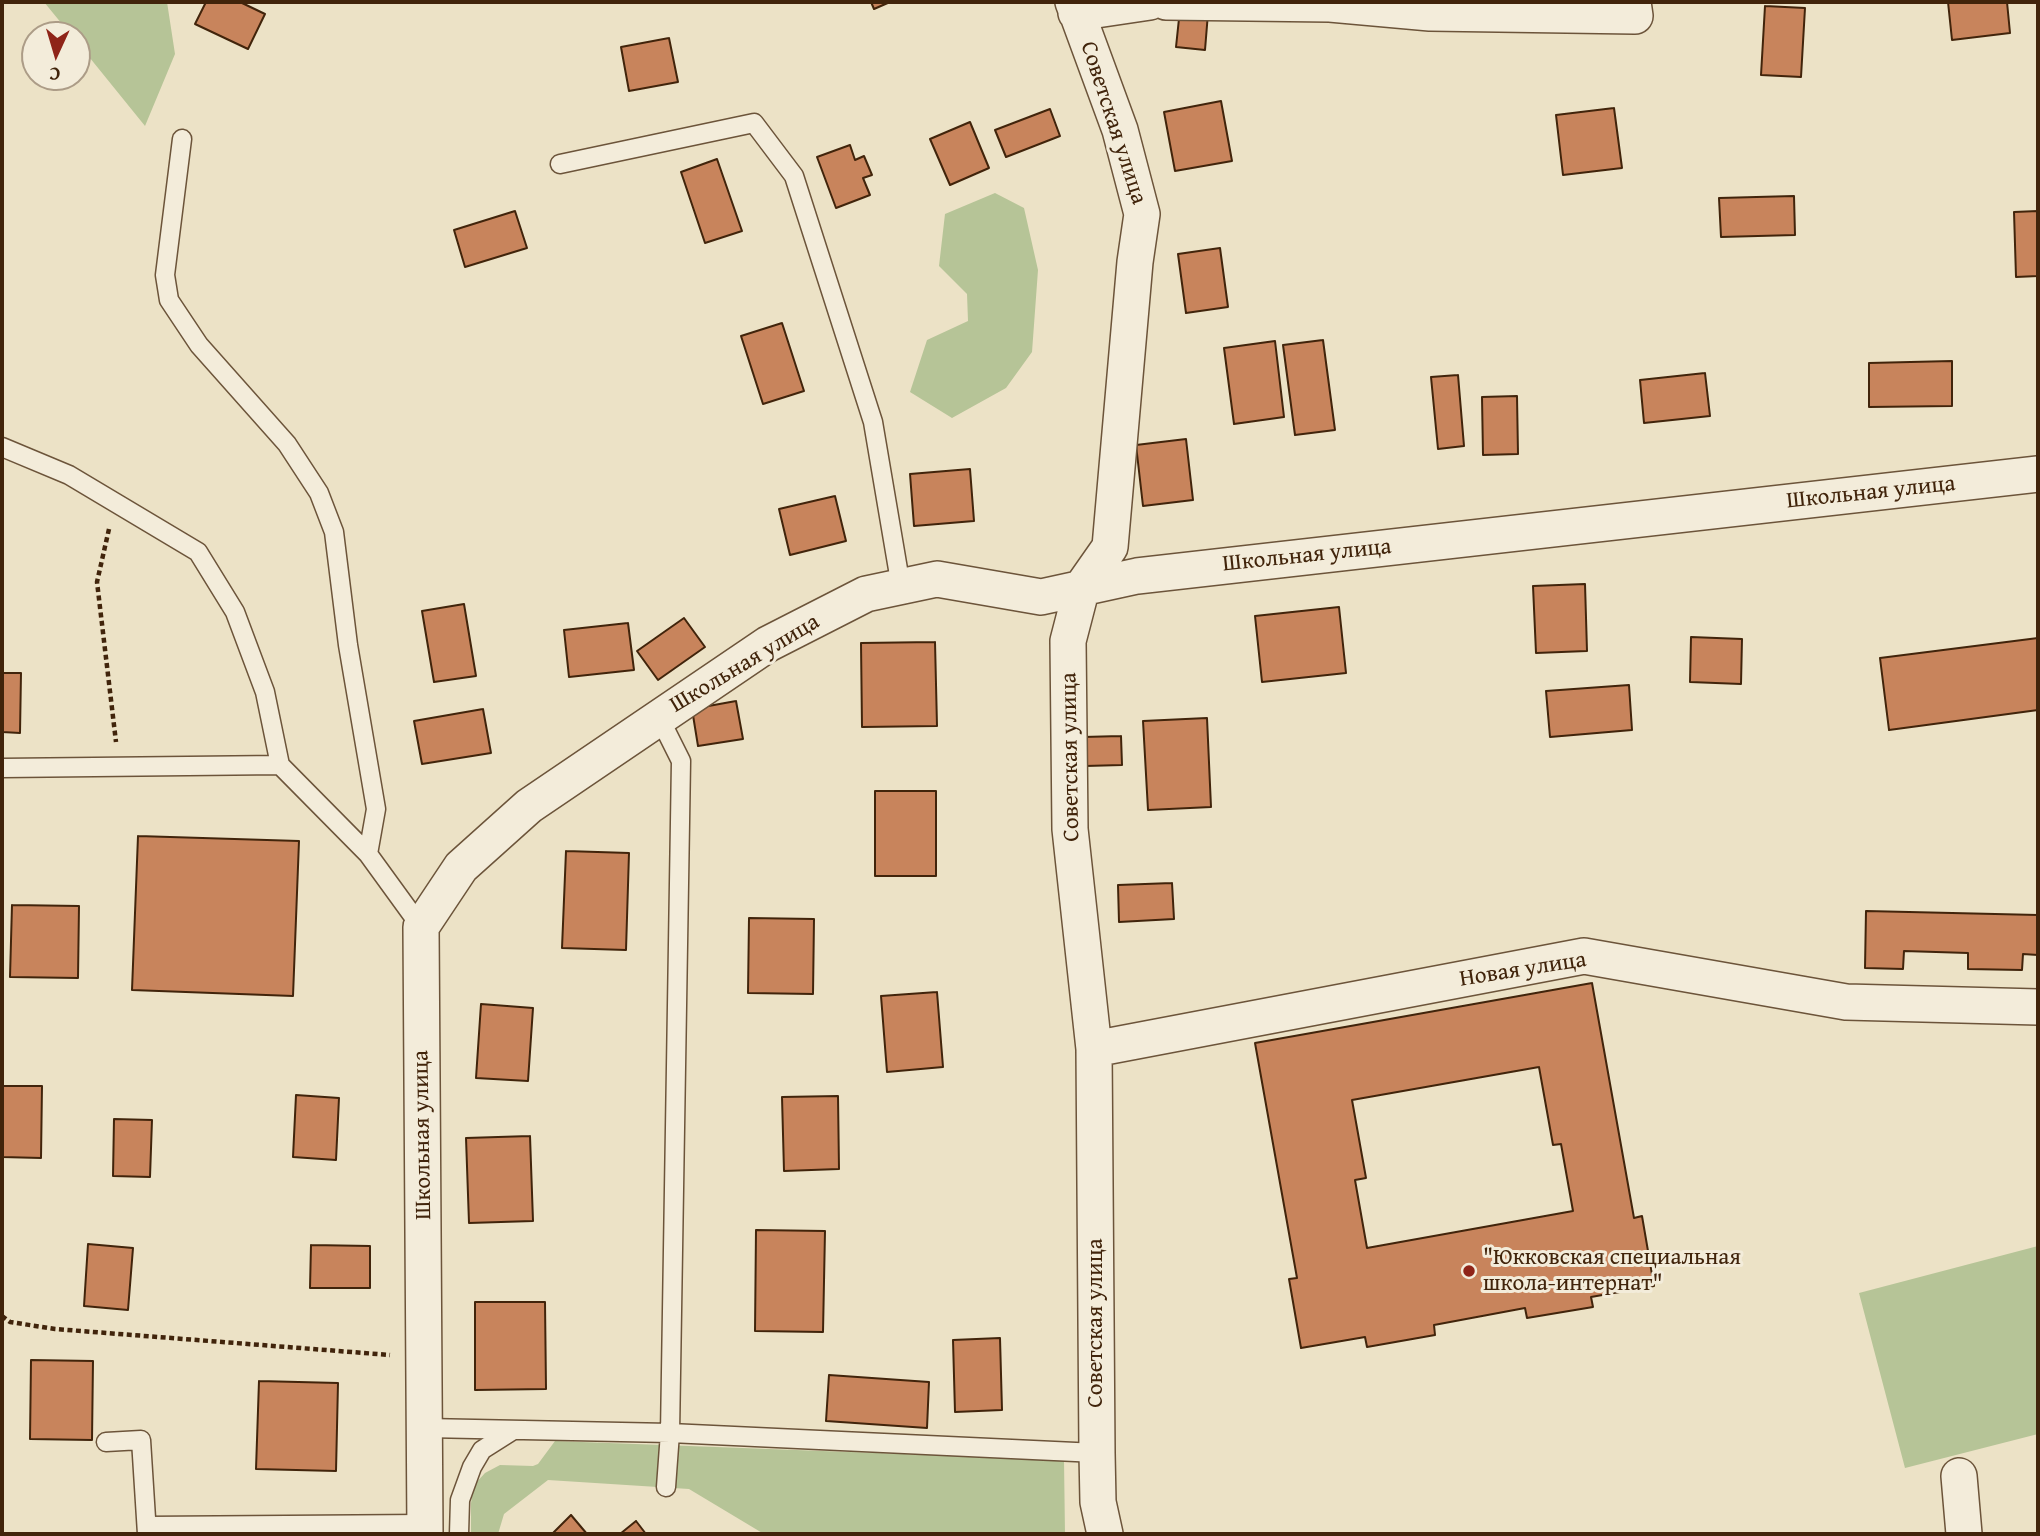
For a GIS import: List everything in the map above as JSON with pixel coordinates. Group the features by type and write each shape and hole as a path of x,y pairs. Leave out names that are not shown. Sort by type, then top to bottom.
{"street":[{"path":"1075,8 1150,2"},
{"path":"1166,2 1330,4 1430,13 1634,9"},
{"name":"Советская улица","path":"1075,8 1120,130 1142,214 1135,262 1110,547 1082,587 1068,641 1070,830 1094,1049 1098,1502 1105,1534"},
{"name":"Школьная улица","path":"425,1529 421,927 461,867 529,806 768,644 866,594 937,579 1041,597 1137,576 2038,474"},
{"name":"Новая улица","path":"1094,1049 1584,956 1846,1002 2038,1007"},
{"path":"1959,1476 1964,1534"}],"lane":[{"path":"560,164 754,123 794,176 873,422 901,587"},
{"path":"182,139 165,275 169,300 199,345 287,444 319,493 334,532 348,645 376,809 368,854"},
{"path":"2,447 69,475 198,552 235,612 265,692 280,765 368,854 421,927"},
{"path":"659,717 681,761 670,1433 666,1487"},
{"path":"2,768 280,765"},
{"path":"426,1427 670,1433 1097,1453"},
{"path":"460,1534 460,1500 472,1467 482,1450 512,1431"},
{"path":"106,1442 141,1440 148,1530 425,1529"}],"path":[{"path":"116,503 97,582 120,767"},
{"path":"2,1316 10,1322 55,1329 425,1358"}],"green space":[{"path":"44,2 167,2 175,54 145,126 91,59 91,21 60,21"},
{"path":"995,193 1024,208 1038,270 1032,352 1006,388 952,418 910,392 927,340 968,321 967,294 939,266 945,214"},
{"path":"2038,1246 2038,1434 1905,1468 1859,1293"},
{"path":"555,1441 1064,1460 1065,1534 764,1534 689,1489 548,1480 504,1514 498,1534 471,1534 474,1485 485,1473 500,1465 538,1464"}],"building":[{"path":"206,2 240,2 265,14 248,49 195,24"},
{"path":"871,2 890,2 874,9"},
{"path":"1948,2 2007,2 2010,33 1952,40"},
{"path":"1765,6 1805,8 1801,77 1761,75"},
{"path":"1180,9 1208,13 1205,50 1176,47"},
{"path":"669,38 678,82 629,91 621,47"},
{"path":"1221,101 1232,161 1175,171 1164,112"},
{"path":"1614,108 1622,168 1563,175 1556,115"},
{"path":"1050,109 1060,136 1006,157 995,130"},
{"path":"970,122 989,168 950,185 930,139"},
{"path":"850,145 855,160 864,156 872,175 863,178 870,195 836,208 817,157"},
{"path":"717,159 742,231 705,243 681,172"},
{"path":"1794,196 1795,235 1721,237 1719,198"},
{"path":"515,211 527,248 465,267 454,230"},
{"path":"2038,211 2038,276 2016,277 2014,212"},
{"path":"1220,248 1228,307 1186,313 1178,254"},
{"path":"782,323 804,391 763,404 741,336"},
{"path":"1323,340 1335,430 1295,435 1283,345"},
{"path":"1275,341 1284,417 1234,424 1224,348"},
{"path":"1952,361 1952,406 1869,407 1869,363"},
{"path":"1705,373 1710,416 1644,423 1640,380"},
{"path":"1458,375 1464,446 1438,449 1431,377"},
{"path":"1517,396 1518,454 1483,455 1482,397"},
{"path":"1186,439 1193,500 1143,506 1136,445"},
{"path":"970,469 974,521 914,526 910,474"},
{"path":"835,496 846,541 790,555 779,509"},
{"path":"1585,584 1587,651 1536,653 1533,586"},
{"path":"464,604 476,676 434,682 422,611"},
{"path":"1339,607 1346,673 1262,682 1255,616"},
{"path":"684,618 705,647 658,680 637,651"},
{"path":"628,623 634,670 569,677 564,630"},
{"path":"1691,637 1742,639 1741,684 1690,682"},
{"path":"2038,638 2038,710 1889,730 1880,658"},
{"path":"935,642 937,726 862,727 861,643"},
{"path":"2,673 21,673 20,733 2,732"},
{"path":"1629,685 1632,730 1550,737 1546,691"},
{"path":"736,701 743,739 698,746 692,709"},
{"path":"483,709 491,753 422,764 414,721"},
{"path":"1207,718 1211,807 1148,810 1143,721"},
{"path":"1121,736 1122,765 1085,766 1083,737"},
{"path":"875,791 936,791 936,876 875,876"},
{"path":"138,836 299,841 293,996 132,990"},
{"path":"566,851 629,853 626,950 562,948"},
{"path":"1172,883 1174,919 1119,922 1118,885"},
{"path":"12,905 79,906 78,978 10,977"},
{"path":"1866,911 2038,915 2038,955 2023,954 2022,970 1968,969 1968,953 1904,951 1903,969 1865,968"},
{"path":"749,918 814,919 813,994 748,993"},
{"path":"1592,983 1634,1218 1642,1216 1654,1286 1591,1297 1593,1307 1527,1318 1525,1308 1434,1325 1435,1335 1367,1347 1365,1337 1301,1348 1289,1279 1297,1278 1255,1043","holes":["1539,1067 1553,1145 1561,1144 1573,1211 1367,1248 1355,1180 1366,1178 1352,1100"]},
{"path":"937,992 943,1067 887,1072 881,996"},
{"path":"481,1004 533,1008 528,1081 476,1078"},
{"path":"2,1086 42,1086 41,1158 2,1157"},
{"path":"296,1095 339,1098 336,1160 293,1157"},
{"path":"838,1096 839,1169 784,1171 782,1097"},
{"path":"114,1119 152,1120 150,1177 113,1176"},
{"path":"530,1136 533,1221 469,1223 466,1138"},
{"path":"756,1230 825,1231 823,1332 755,1331"},
{"path":"88,1244 133,1248 128,1310 84,1306"},
{"path":"311,1245 370,1246 370,1288 310,1288"},
{"path":"475,1302 545,1302 546,1389 475,1390"},
{"path":"1000,1338 1002,1410 955,1412 953,1340"},
{"path":"31,1360 93,1361 92,1440 30,1439"},
{"path":"829,1375 929,1382 927,1428 826,1421"},
{"path":"259,1381 338,1383 336,1471 256,1469"},
{"path":"571,1515 587,1534 552,1534"},
{"path":"636,1521 646,1534 620,1534"}],"place":[{"name":"\"Юкковская специальная школа-интернат\"","path":"1469,1271"}]}
